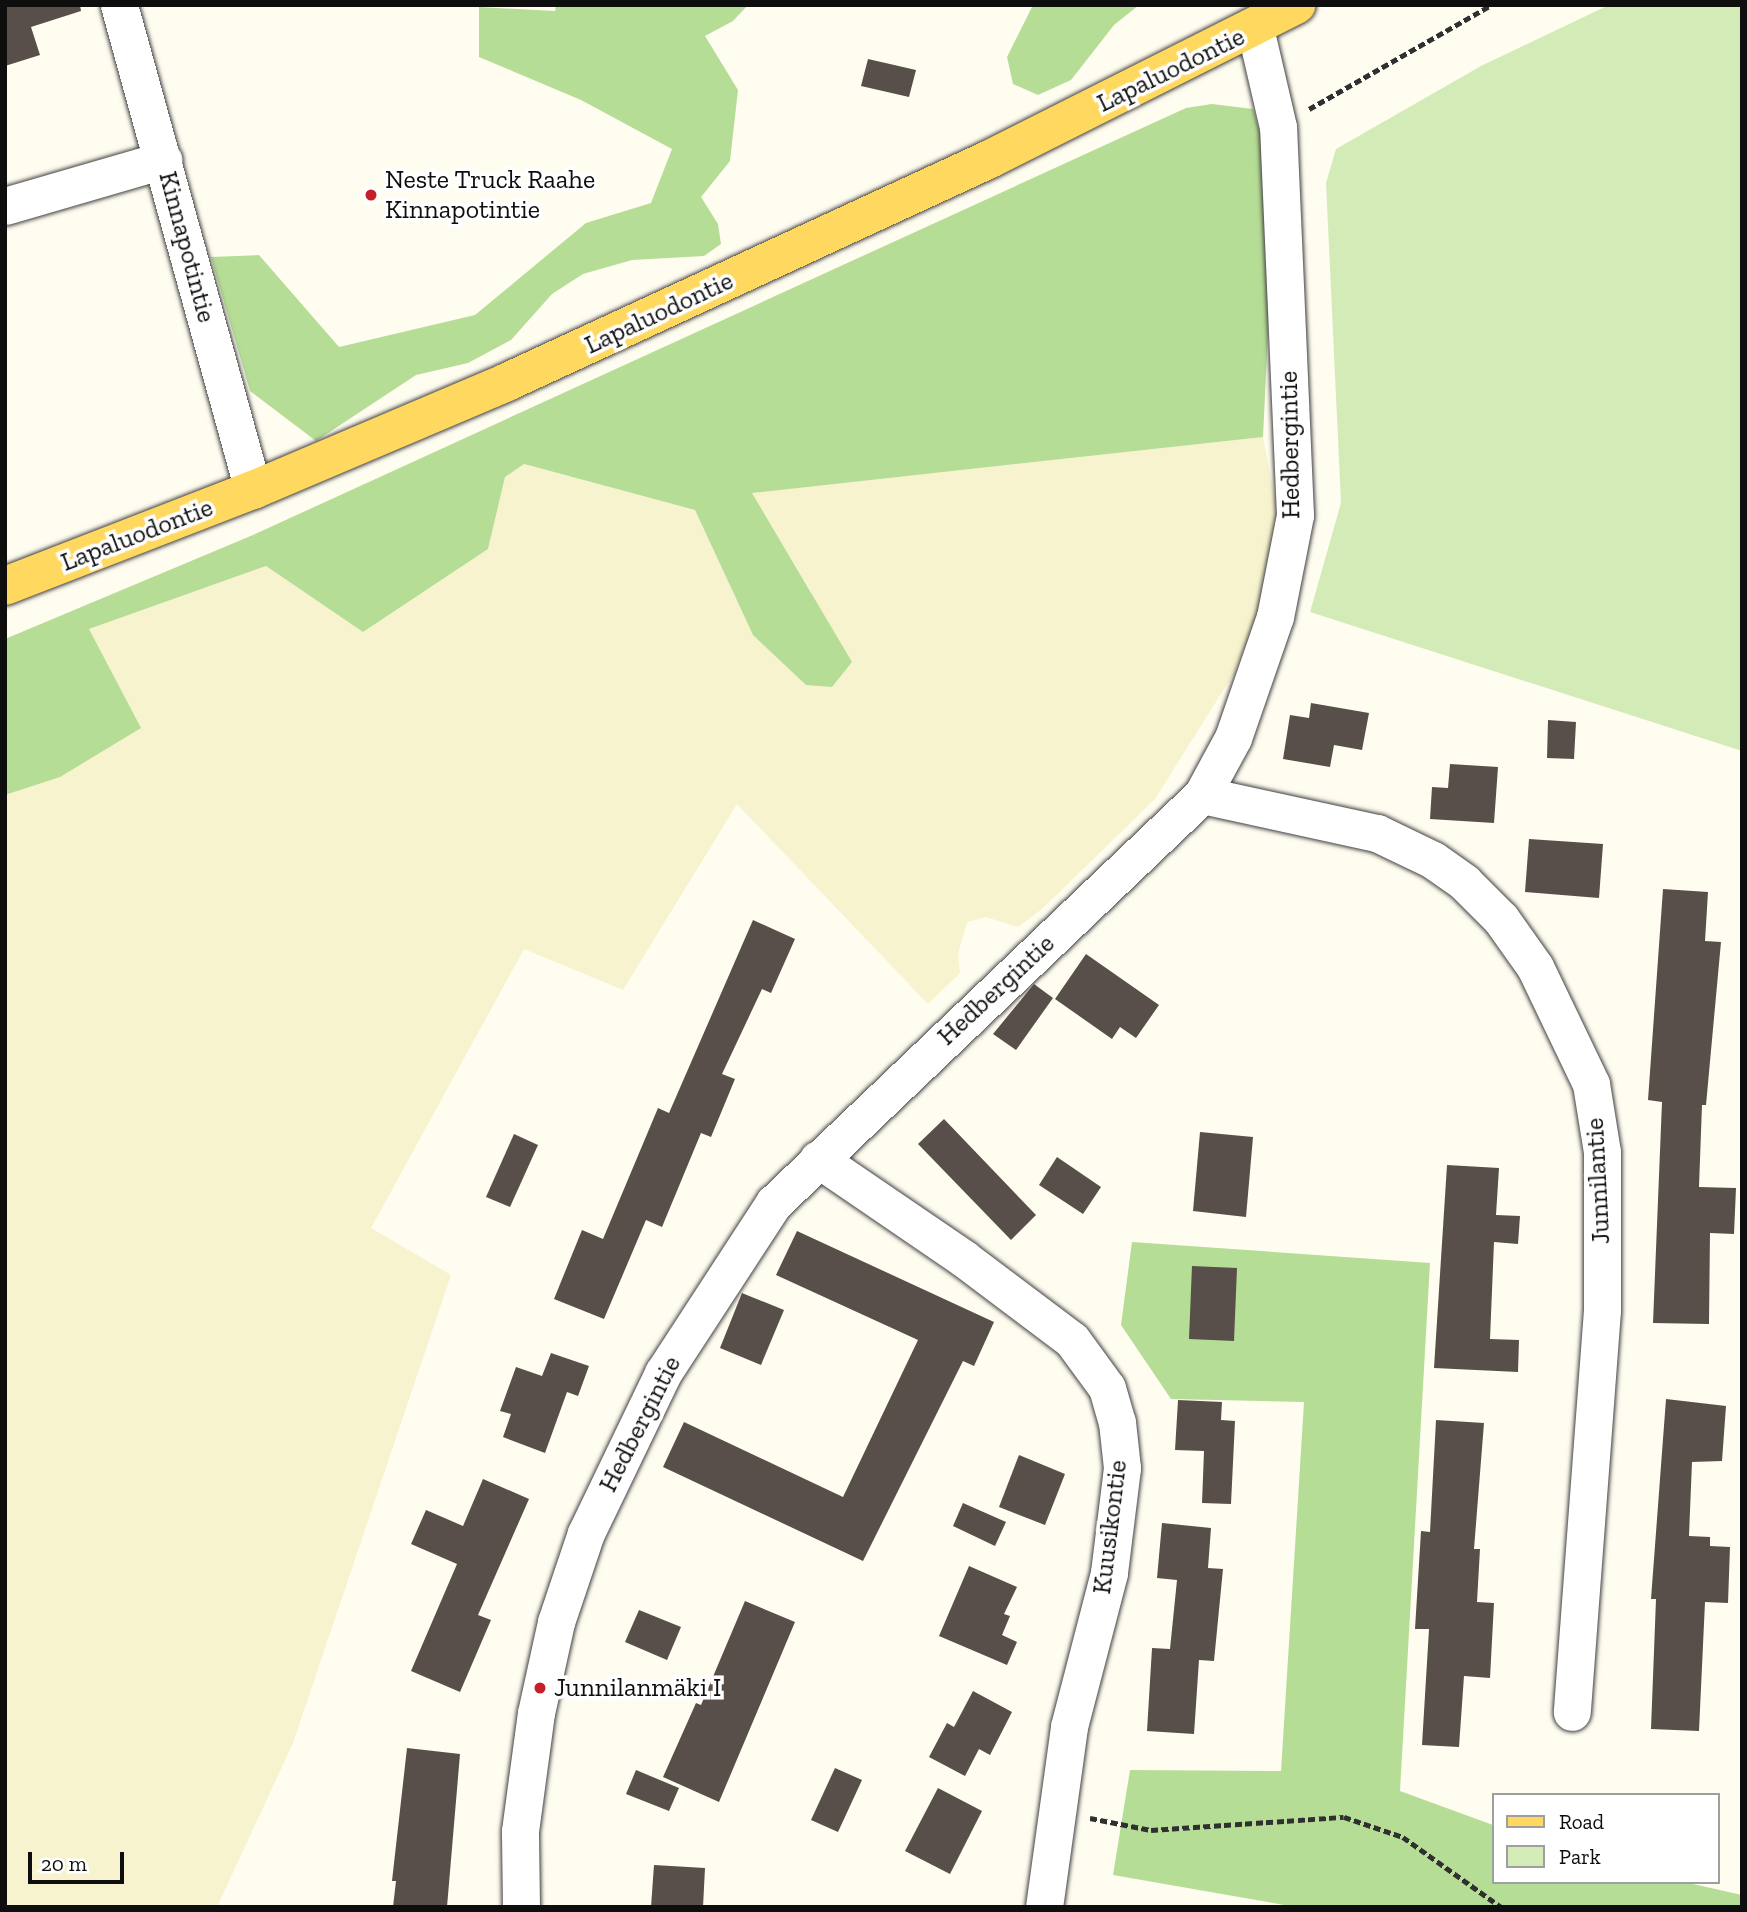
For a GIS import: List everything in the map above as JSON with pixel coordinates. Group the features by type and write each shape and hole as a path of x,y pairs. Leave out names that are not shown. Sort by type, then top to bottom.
{"main road":[{"name":"Lapaluodontie","path":"5,586 253,490 508,382 848,226 1255,28 1296,5"}],"street":[{"name":"Kinnapotintie","path":"119,5 253,490"},
{"name":"Hedbergintie","path":"521,1907 520,1831 537,1713 556,1622 586,1533 663,1373 753,1232 818,1159 1202,795 1233,738 1275,617 1295,515 1278,127 1255,28"},
{"path":"5,206 163,160"},
{"name":"Junnilantie","path":"1202,795 1377,833 1433,860 1464,882 1501,919 1535,967 1591,1084 1602,1152 1602,1310 1572,1712"},
{"name":"Kuusikontie","path":"818,1159 963,1258 1072,1340 1107,1388 1117,1422 1122,1468 1109,1573 1069,1727 1054,1811 1044,1907"}],"path":[{"path":"1278,127 1491,5"},
{"path":"1054,1811 1151,1830 1344,1817 1403,1837 1501,1907"}],"shaded area":[{"path":"1263,437 1284,546 1234,673 1155,799 1042,909 1018,927 986,917 967,922 958,954 960,973 928,1004 737,804 623,990 524,949 371,1228 451,1275 293,1743 217,1907 5,1907 5,795 60,777 89,629 266,566 363,632 488,549 505,477 523,464 695,510 753,635 812,593 751,493"}],"green space":[{"path":"556,5 748,5 733,21 705,36 738,90 730,161 701,197 718,224 721,244 704,256 632,260 583,274 552,294 511,340 468,363 416,375 316,441 250,391 211,257 259,255 339,347 475,315 586,223 651,203 672,149 581,100 479,57 479,7 555,11"},
{"path":"1033,5 1139,5 1114,25 1071,80 1038,95 1013,84 1007,57"},
{"path":"1609,5 1742,5 1742,751 1310,612 1341,503 1326,183 1336,149 1481,66"},
{"path":"1212,104 1253,109 1275,185 1263,437 752,493 852,662 832,687 806,685 753,635 695,510 524,464 505,477 488,549 363,632 266,566 89,629 141,728 60,777 5,795 5,639 253,535 1186,108"},
{"path":"1132,1242 1430,1263 1400,1791 1492,1825 1492,1884 1693,1884 1742,1895 1742,1907 1296,1907 1113,1875 1130,1770 1281,1771 1304,1402 1171,1399 1121,1325"}],"building":[{"path":"5,5 80,5 81,11 31,27 40,55 5,66"},
{"path":"868,59 916,70 909,97 861,86"},
{"path":"1311,703 1369,713 1362,750 1334,745 1330,767 1283,759 1290,715 1309,718"},
{"path":"1548,720 1576,722 1574,759 1547,758"},
{"path":"1450,764 1498,767 1494,823 1430,819 1432,787 1448,788"},
{"path":"1529,839 1603,844 1599,898 1525,892"},
{"path":"1663,889 1708,892 1705,941 1721,942 1706,1105 1702,1105 1699,1187 1736,1188 1734,1234 1710,1233 1709,1324 1653,1323 1662,1102 1648,1100"},
{"path":"753,920 795,939 771,993 762,989 722,1074 735,1079 711,1137 701,1133 662,1227 646,1220 604,1319 554,1299 582,1230 603,1239 658,1108 669,1113"},
{"path":"1086,954 1159,1005 1136,1038 1120,1027 1112,1039 1055,999"},
{"path":"1034,984 1053,998 1016,1050 993,1034"},
{"path":"944,1119 1036,1215 1011,1240 918,1144"},
{"path":"1200,1132 1253,1137 1246,1217 1193,1211"},
{"path":"514,1134 538,1145 510,1207 486,1197"},
{"path":"1057,1157 1101,1187 1083,1214 1039,1185"},
{"path":"1447,1165 1499,1168 1496,1215 1520,1216 1518,1244 1494,1242 1490,1339 1519,1340 1518,1372 1434,1368"},
{"path":"797,1231 994,1322 974,1366 963,1361 863,1561 663,1467 684,1422 843,1497 918,1340 776,1275"},
{"path":"1192,1266 1237,1268 1234,1341 1189,1339"},
{"path":"742,1293 784,1310 761,1365 720,1348"},
{"path":"551,1353 589,1366 578,1396 567,1392 545,1453 503,1437 511,1414 500,1411 516,1367 542,1376"},
{"path":"1666,1399 1726,1406 1722,1461 1692,1462 1689,1536 1710,1537 1710,1546 1730,1547 1728,1603 1705,1602 1699,1731 1651,1729 1656,1599 1651,1599"},
{"path":"1178,1400 1222,1402 1221,1420 1235,1421 1231,1504 1202,1503 1204,1451 1175,1450"},
{"path":"1436,1420 1484,1423 1474,1549 1480,1549 1477,1602 1494,1603 1490,1678 1464,1676 1459,1747 1422,1745 1429,1629 1415,1629 1421,1531 1430,1532"},
{"path":"1019,1455 1065,1474 1045,1525 999,1507"},
{"path":"483,1479 529,1499 478,1615 491,1620 460,1692 411,1671 457,1564 411,1544 426,1510 463,1526"},
{"path":"963,1503 1006,1522 995,1546 953,1526"},
{"path":"1162,1523 1211,1528 1208,1568 1223,1569 1214,1661 1199,1660 1194,1734 1147,1731 1152,1648 1170,1649 1177,1580 1157,1578"},
{"path":"969,1566 1017,1587 1004,1614 1010,1616 1002,1635 1017,1642 1007,1665 939,1636"},
{"path":"745,1601 795,1622 719,1802 663,1777 696,1703 701,1705"},
{"path":"639,1610 681,1627 667,1660 625,1642"},
{"path":"973,1691 1012,1712 990,1755 979,1749 965,1776 929,1757 947,1723 954,1727"},
{"path":"407,1748 460,1754 447,1907 393,1907 396,1881 392,1881"},
{"path":"835,1768 862,1780 838,1832 811,1820"},
{"path":"636,1770 679,1788 669,1811 626,1794"},
{"path":"938,1788 982,1811 950,1874 905,1851"},
{"path":"654,1865 705,1868 703,1907 651,1907"}],"place":[{"name":"Neste Truck Raahe Kinnapotintie","path":"371,195"},
{"name":"Junnilanmäki I","path":"540,1688"}]}
